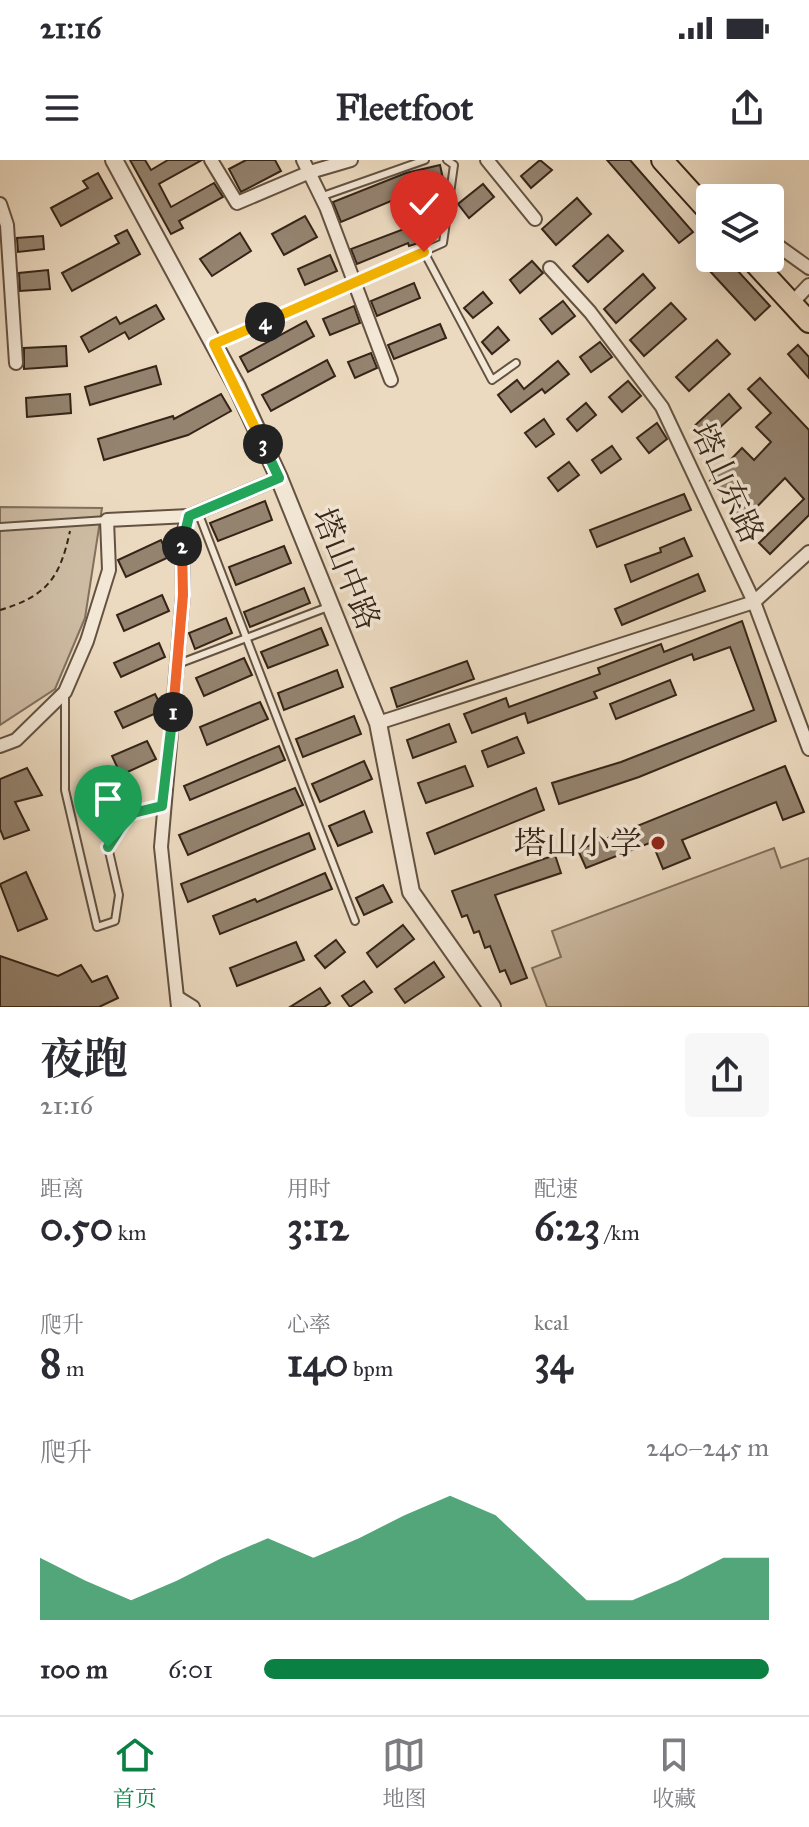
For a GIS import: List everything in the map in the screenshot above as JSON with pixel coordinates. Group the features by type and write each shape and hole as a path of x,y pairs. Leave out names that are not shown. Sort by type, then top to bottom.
{"main road":[{"path":"662,160 696,198"},
{"path":"680,160 702,184"},
{"path":"769,272 803,297"},
{"path":"779,272 803,297 809,322"}],"street":[{"name":"塔山中路","path":"114,160 214,344 279,478 378,723 411,892 492,1007"},
{"path":"211,160 237,203 310,172 351,160"},
{"path":"303,160 391,380"},
{"path":"487,160 535,219"},
{"path":"0,204 7,225 16,363"},
{"path":"784,250 809,268"},
{"name":"塔山东路","path":"550,268 590,312 662,407 754,602 809,749"},
{"path":"0,746 16,740 65,692 87,641 109,570 107,520 194,514 279,478"},
{"path":"193,1007 178,1002 161,847 162,806 178,664 182,535 194,514"},
{"path":"378,723 754,602 809,552"}],"lane":[{"path":"320,197 425,160"},
{"path":"214,344 443,243 454,165 447,160"},
{"path":"424,252 492,380 516,363"},
{"path":"194,514 247,638 355,921"},
{"path":"0,527 107,520"},
{"path":"178,664 330,606"},
{"path":"65,692 65,790 97,927 115,921 119,895 108,847 129,814 162,806"}],"path":[{"path":"0,610 45,590 63,564 72,522"}],"shaded area":[{"path":"0,507 102,508 85,618 55,689 0,725"},
{"path":"774,848 781,868 809,858 809,1007 547,1007 532,968 561,957 552,931"}],"building":[{"path":"130,160 145,160 151,170 168,160 202,160 159,184 171,207 214,183 223,197 179,221 183,228 171,234"},
{"path":"246,160 275,160 281,171 241,192 229,169"},
{"path":"540,160 552,170 531,188 521,176"},
{"path":"607,160 630,160 693,232 679,243"},
{"path":"440,165 445,188 424,194 422,188 341,222 333,202 406,173"},
{"path":"98,173 112,198 61,226 51,208 88,188 83,181"},
{"path":"483,184 494,197 469,218 458,204"},
{"path":"577,198 591,214 556,245 542,229"},
{"path":"305,216 317,237 284,255 272,234"},
{"path":"425,221 431,239 409,246 408,243 357,264 351,249"},
{"path":"127,230 140,254 72,291 62,273 119,243 115,236"},
{"path":"240,233 251,251 212,276 200,259"},
{"path":"608,235 623,251 588,282 573,266"},
{"path":"43,236 44,249 18,252 17,238"},
{"path":"330,255 337,271 305,285 298,269"},
{"path":"532,261 543,273 520,293 510,280"},
{"path":"48,270 50,289 20,291 19,273"},
{"path":"711,272 739,272 770,306 755,320"},
{"path":"643,274 655,288 616,323 604,309"},
{"path":"414,283 420,298 377,316 371,301"},
{"path":"483,292 492,303 473,318 464,308"},
{"path":"563,301 575,316 552,334 540,319"},
{"path":"671,303 686,319 644,356 630,340"},
{"path":"156,305 164,319 129,339 125,332 89,352 81,337 116,317 120,324"},
{"path":"354,306 360,323 330,335 323,319"},
{"path":"306,321 314,336 248,372 240,357"},
{"path":"440,324 446,338 394,359 388,345"},
{"path":"498,327 509,340 492,354 482,342"},
{"path":"717,340 730,354 689,391 676,377"},
{"path":"600,342 612,357 591,372 580,357"},
{"path":"798,345 809,357 809,378 788,354"},
{"path":"66,346 67,366 24,369 24,348"},
{"path":"371,353 377,368 355,378 348,362"},
{"path":"327,360 335,376 271,411 262,395"},
{"path":"558,361 569,374 545,393 542,389 511,412 498,395 517,380 524,389"},
{"path":"156,366 161,384 90,405 85,387"},
{"path":"760,378 809,430 809,515 770,554 759,543 804,499 785,478 740,524 729,513 735,506 710,481 742,448 754,460 771,442 756,427 771,413 748,389"},
{"path":"628,381 641,396 622,412 609,397"},
{"path":"70,394 71,413 27,417 26,398"},
{"path":"221,394 231,411 188,435 104,460 98,439 173,416 174,419"},
{"path":"729,394 741,408 703,443 691,429"},
{"path":"586,403 596,415 577,431 567,419"},
{"path":"544,419 554,434 536,447 525,433"},
{"path":"657,423 667,439 649,453 637,438"},
{"path":"612,446 621,459 601,473 592,460"},
{"path":"569,462 579,475 558,491 548,478"},
{"path":"684,494 691,510 597,547 590,530"},
{"path":"265,501 272,520 218,541 210,523"},
{"path":"684,538 692,556 631,582 625,565 661,552 660,548"},
{"path":"161,540 169,557 126,577 118,560"},
{"path":"284,546 291,563 236,585 229,567"},
{"path":"698,574 705,591 622,625 615,609"},
{"path":"304,588 310,603 250,627 244,612"},
{"path":"162,595 169,611 124,631 117,615"},
{"path":"226,618 232,633 195,649 189,633"},
{"path":"742,621 776,721 639,777 559,804 552,783 621,762 754,710 730,647 694,660 692,654 594,692 597,698 528,723 525,713 472,733 464,714 506,698 509,707 600,674 598,668 661,644 664,652"},
{"path":"321,628 328,645 268,668 261,652"},
{"path":"159,643 165,657 121,677 114,663"},
{"path":"244,658 252,675 204,696 196,678"},
{"path":"467,661 474,679 397,707 391,688"},
{"path":"337,670 343,687 284,710 278,693"},
{"path":"670,680 676,695 616,719 610,704"},
{"path":"155,694 163,710 123,728 115,712"},
{"path":"260,702 268,719 207,745 200,727"},
{"path":"354,716 361,734 303,757 296,739"},
{"path":"449,724 456,742 413,758 407,740"},
{"path":"517,737 524,753 488,767 482,751"},
{"path":"147,741 156,759 121,775 112,756"},
{"path":"279,746 285,760 190,800 184,786"},
{"path":"364,761 372,779 320,802 312,784"},
{"path":"465,766 473,786 426,803 418,783"},
{"path":"785,766 804,812 783,820 776,802 682,840 690,858 663,869 652,842 586,868 578,850"},
{"path":"27,768 42,795 15,802 29,830 4,839 0,829 0,779"},
{"path":"295,788 303,805 188,855 179,835"},
{"path":"536,788 544,810 435,854 427,833"},
{"path":"364,811 372,832 338,846 329,826"},
{"path":"309,833 315,849 188,902 181,884"},
{"path":"555,855 561,873 495,895 527,978 511,984 505,970 500,972 490,946 485,948 479,931 474,933 467,915 462,917 452,891"},
{"path":"26,872 47,919 18,931 0,884"},
{"path":"325,873 332,889 220,934 213,916 255,899 257,902"},
{"path":"383,885 392,902 364,915 356,898"},
{"path":"403,925 414,939 377,967 367,953"},
{"path":"336,940 345,952 325,968 315,956"},
{"path":"296,942 304,960 237,986 230,968"},
{"path":"0,956 58,976 81,965 92,982 107,976 118,998 99,1007 0,1007"},
{"path":"434,962 444,977 405,1003 395,989"},
{"path":"364,981 372,992 350,1007 342,996"},
{"path":"320,988 330,1003 324,1007 290,1007"}],"place":[{"name":"塔山小学","path":"658,843"}],"route":[{"path":"108,847 129,814 162,806 178,664 183,595 182,535 189,516 279,478 214,344 424,252"}]}
